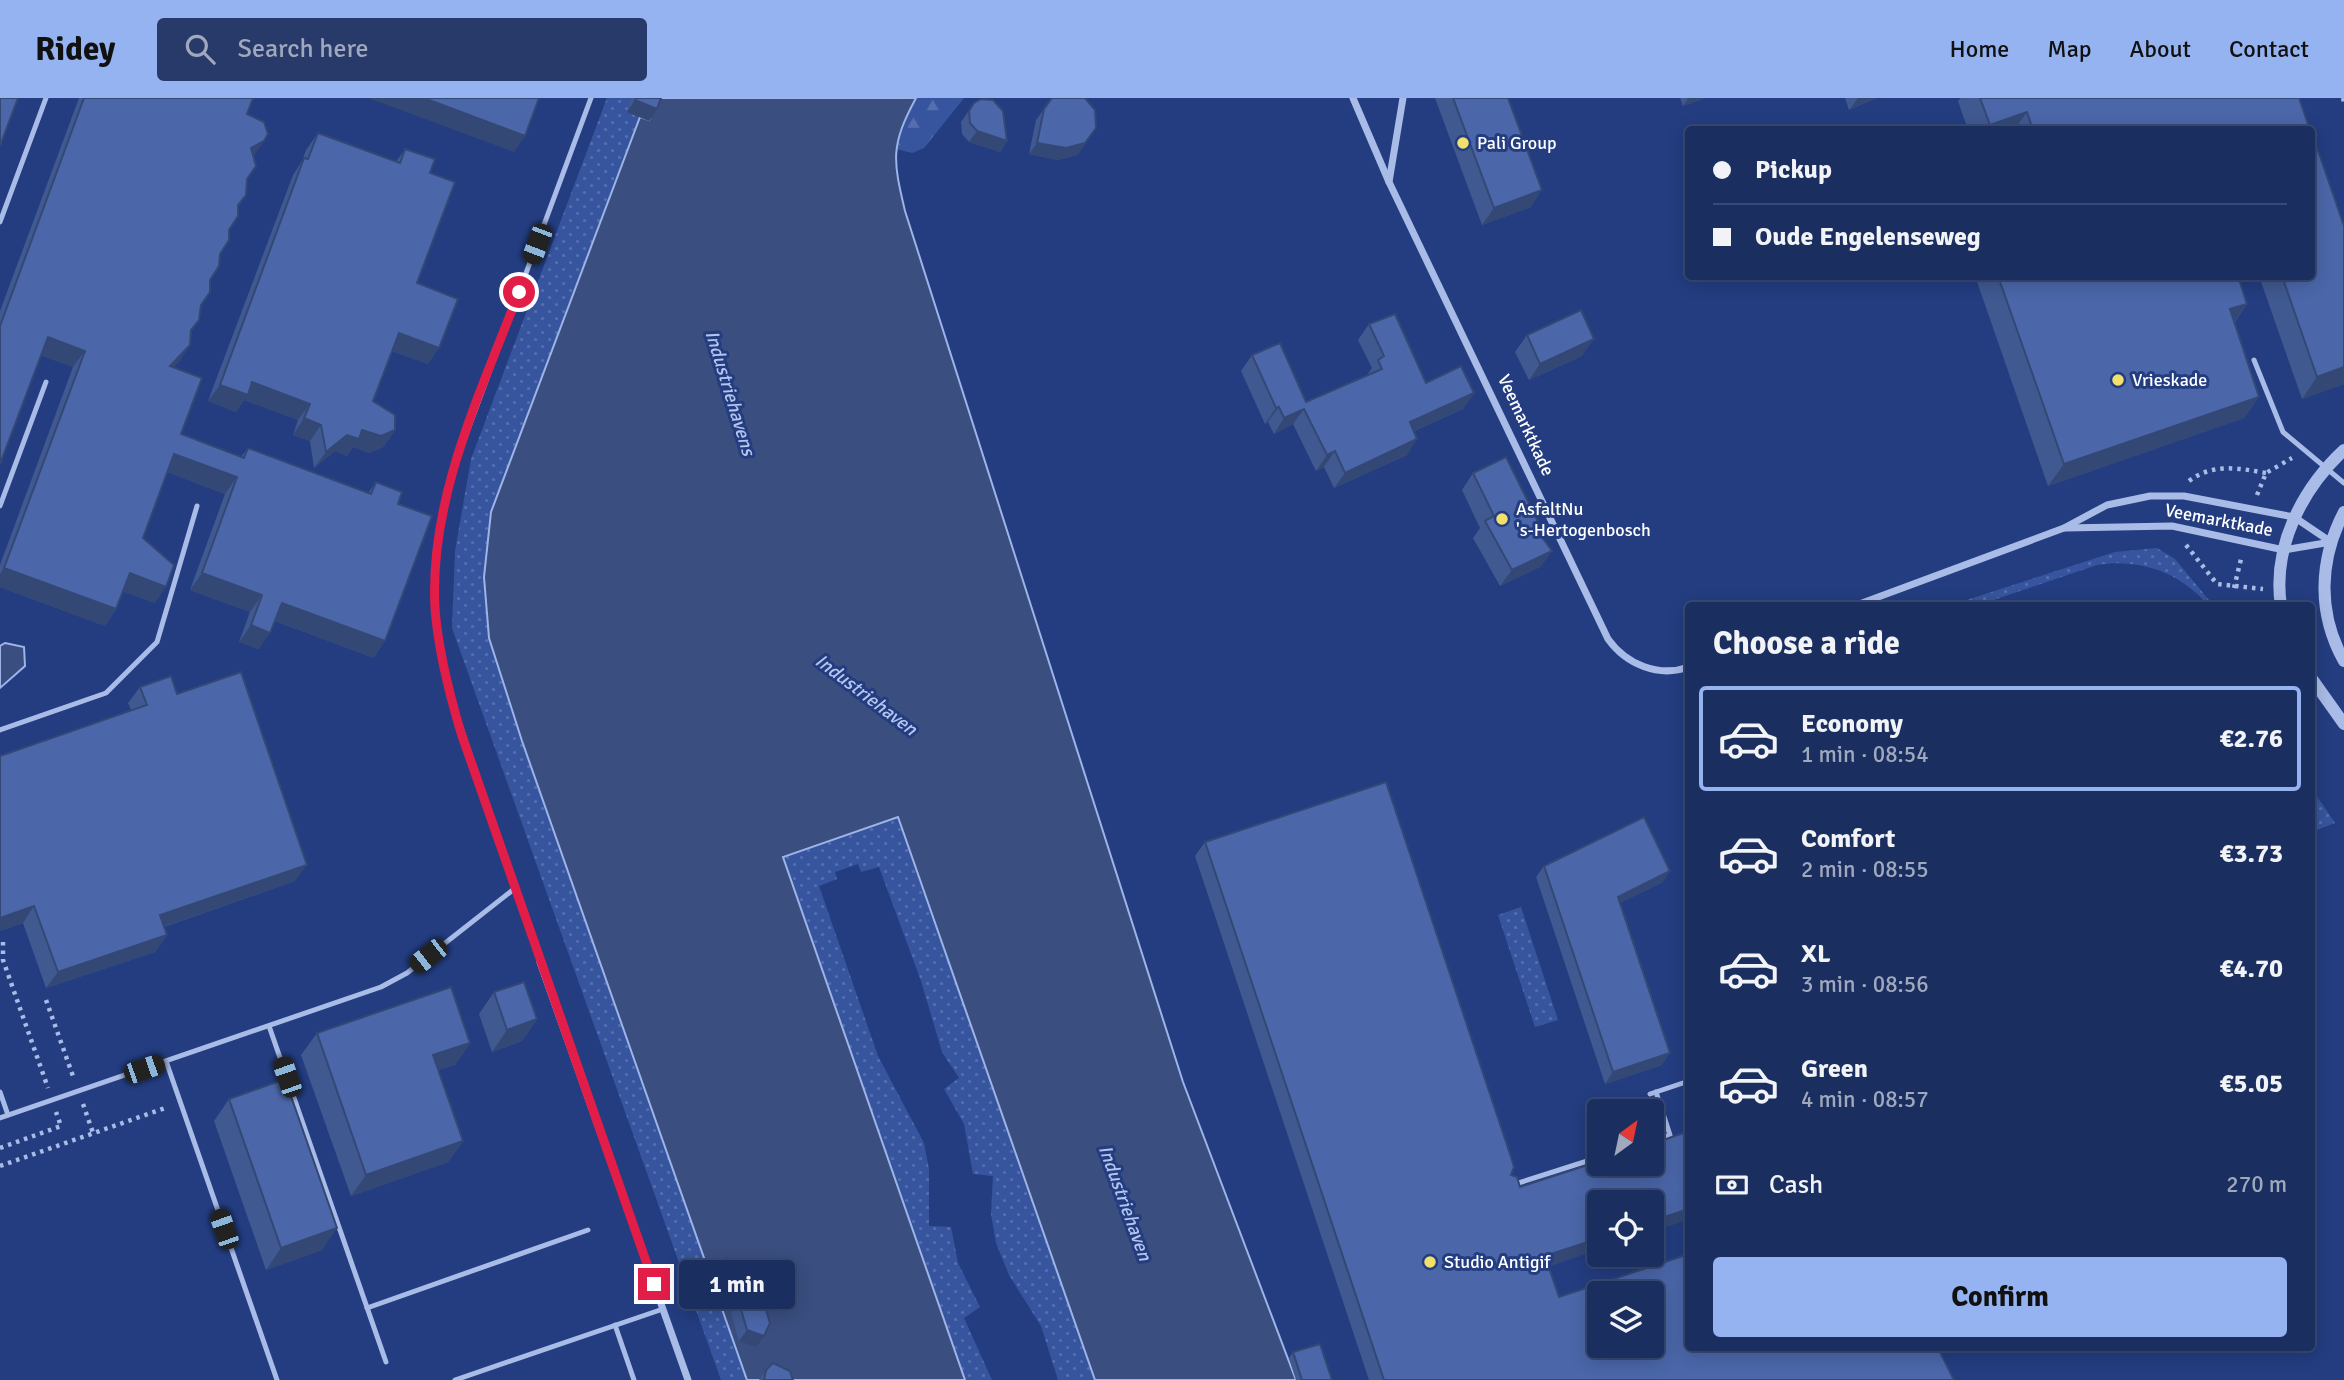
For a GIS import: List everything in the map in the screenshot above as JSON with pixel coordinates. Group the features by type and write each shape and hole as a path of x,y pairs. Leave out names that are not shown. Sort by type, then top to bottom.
{"street":[{"name":"Veemarktkade","path":"1353,98 1389,182 1608,639 1617,652 1656,671 1685,667"},
{"path":"1389,182 1403,98"},
{"name":"Veemarktkade","path":"2284,550 2294,517 2311,485 2344,450"},
{"name":"Veemarktkade","path":"1865,602 2064,528 2107,505 2150,496 2185,496 2294,517 2331,542"},
{"path":"2344,512 2331,542 2323,592 2325,613 2344,661"},
{"name":"Veemarktkade","path":"2064,528 2172,526 2284,550 2331,542"},
{"path":"2280,602 2278,590 2284,550"},
{"path":"2315,683 2344,724"},
{"path":"540,962 688,1380"}],"lane":[{"path":"0,222 46,98"},
{"path":"540,962 448,690 435,608 436,559 445,498 466,435 591,98"},
{"path":"2254,360 2283,432 2344,483"},
{"path":"0,506 46,382"},
{"path":"0,730 106,694 157,642 197,506"},
{"path":"0,1118 381,988 407,973 514,889"},
{"path":"269,1026 386,1362"},
{"path":"166,1061 276,1380"},
{"path":"1655,1099 1653,1093 1685,1082"},
{"path":"0,1092 8,1115"},
{"path":"1664,1120 1670,1135 1664,1137"},
{"path":"1505,1187 1587,1161"},
{"path":"367,1308 588,1230"},
{"path":"455,1380 663,1309"},
{"path":"615,1325 634,1380"}],"path":[{"path":"2186,483 2200,473 2215,468 2266,473"},
{"path":"2172,526 2217,584 2278,590"},
{"path":"0,1148 61,1126 3,960 3,942"},
{"path":"46,1000 93,1133"},
{"path":"0,1166 180,1102"}],"green space":[{"path":"607,98 658,98 640,118 491,512 484,577 489,638 522,741 747,1380 721,1380 452,628 455,551 471,459"},
{"path":"916,98 964,98 924,148 912,153 896,149 900,128"},
{"path":"2157,548 2175,559 2211,602 2205,602 2185,584 2158,570 2113,563 2097,565 1988,602 1960,602 2115,552"},
{"path":"2315,793 2335,823 2317,830 2315,823"},
{"path":"899,816 1095,1380 1058,1380 1041,1326 1009,1275 996,1243 991,1214 993,1176 973,1174 964,1124 944,1089 959,1078 942,1052 921,981 879,867 861,872 858,864 835,872 837,879 819,886 878,1056 924,1143 929,1169 929,1226 951,1227 958,1263 980,1307 964,1318 992,1380 965,1380 783,856"},
{"path":"1521,907 1558,1020 1535,1027 1498,915"}],"water":[{"path":"658,98 916,98 902,129 896,153 905,211 1183,1082 1296,1380 1095,1380 898,817 783,857 965,1380 747,1380 522,741 489,638 484,577 491,512 640,117 649,120"},
{"path":"5,643 24,647 25,666 0,688 0,646"}],"building":[{"path":"0,98 18,98 0,146"},
{"path":"84,98 253,98 247,114 264,122 268,134 264,141 251,148 256,166 247,179 246,195 238,205 238,216 229,230 229,240 220,254 219,266 210,280 210,292 201,305 199,320 191,330 190,345 170,366 202,378 181,434 244,458 248,448 371,494 376,482 402,492 398,504 432,516 385,641 282,603 270,633 251,625 262,595 202,573 237,477 174,454 143,538 174,565 166,587 130,573 116,609 4,568 85,351 48,337 0,464 0,326"},
{"path":"424,98 539,98 525,136"},
{"path":"661,98 657,109 635,100"},
{"path":"1052,98 1085,98 1095,110 1096,128 1085,143 1066,148 1037,143 1044,109"},
{"path":"1453,98 1508,98 1542,190 1494,208"},
{"path":"1980,98 2299,98 2309,126 2032,126 2027,112 1990,125"},
{"path":"981,99 993,100 1003,111 1007,141 977,131 970,123 969,111 974,103"},
{"path":"318,133 400,163 405,149 435,159 430,173 455,182 417,283 458,299 439,348 399,333 373,401 395,415 395,430 381,436 362,430 359,439 347,435 326,452 321,425 304,418 310,404 252,382 248,395 220,385 304,158 308,159"},
{"path":"2315,142 2344,226 2344,367 2317,377 2283,280 2315,280"},
{"name":"Vrieskade","path":"1999,280 2239,280 2247,304 2230,309 2259,397 2064,464"},
{"path":"1581,310 1594,339 1540,364 1527,335"},
{"path":"1395,314 1426,383 1461,366 1474,393 1410,422 1417,439 1345,473 1335,451 1327,455 1304,409 1284,418 1279,407 1276,408 1252,355 1280,343 1306,402 1382,369 1378,360 1384,356 1369,324"},
{"path":"1506,457 1545,536 1542,537 1552,551 1512,570 1485,521 1494,516 1473,473"},
{"path":"241,672 307,865 160,915 167,935 58,972 34,906 0,918 0,756 147,705 140,687 171,676 177,694"},
{"path":"1386,782 1511,1157 1514,1167 1511,1175 1517,1177 1520,1187 1587,1165 1587,1176 1664,1176 1664,1140 1685,1132 1685,1210 1664,1217 1664,1190 1587,1190 1587,1242 1545,1256 1559,1297 1587,1288 1587,1358 1664,1358 1664,1281 1607,1281 1650,1267 1664,1267 1664,1262 1685,1255 1685,1351 1940,1351 1954,1380 1384,1380 1205,842"},
{"path":"1644,817 1670,871 1618,897 1670,1053 1613,1072 1544,866"},
{"path":"524,982 537,1019 507,1030 494,992"},
{"path":"451,987 470,1043 433,1055 463,1141 366,1175 317,1033"},
{"path":"285,1079 337,1228 281,1248 229,1099"},
{"path":"726,1258 752,1264 770,1323 764,1336 747,1330"},
{"path":"1320,1344 1332,1380 1302,1380 1293,1352"},
{"path":"773,1363 790,1371 793,1380 764,1380 766,1370"}],"place":[{"name":"Pali Group","path":"1463,143"},
{"name":"Vrieskade","path":"2118,380"},
{"name":"AsfaltNu 's-Hertogenbosch","path":"1502,519"},
{"name":"Studio Antigif","path":"1430,1262"}],"route":[{"path":"519,292 445,498 436,559 435,608 448,690 461,733 654,1284"}],"water label":[{"name":"Industriehavens","path":"730,393"},
{"name":"Industriehaven","path":"866,695"},
{"name":"Industriehaven","path":"1125,1203"}]}
